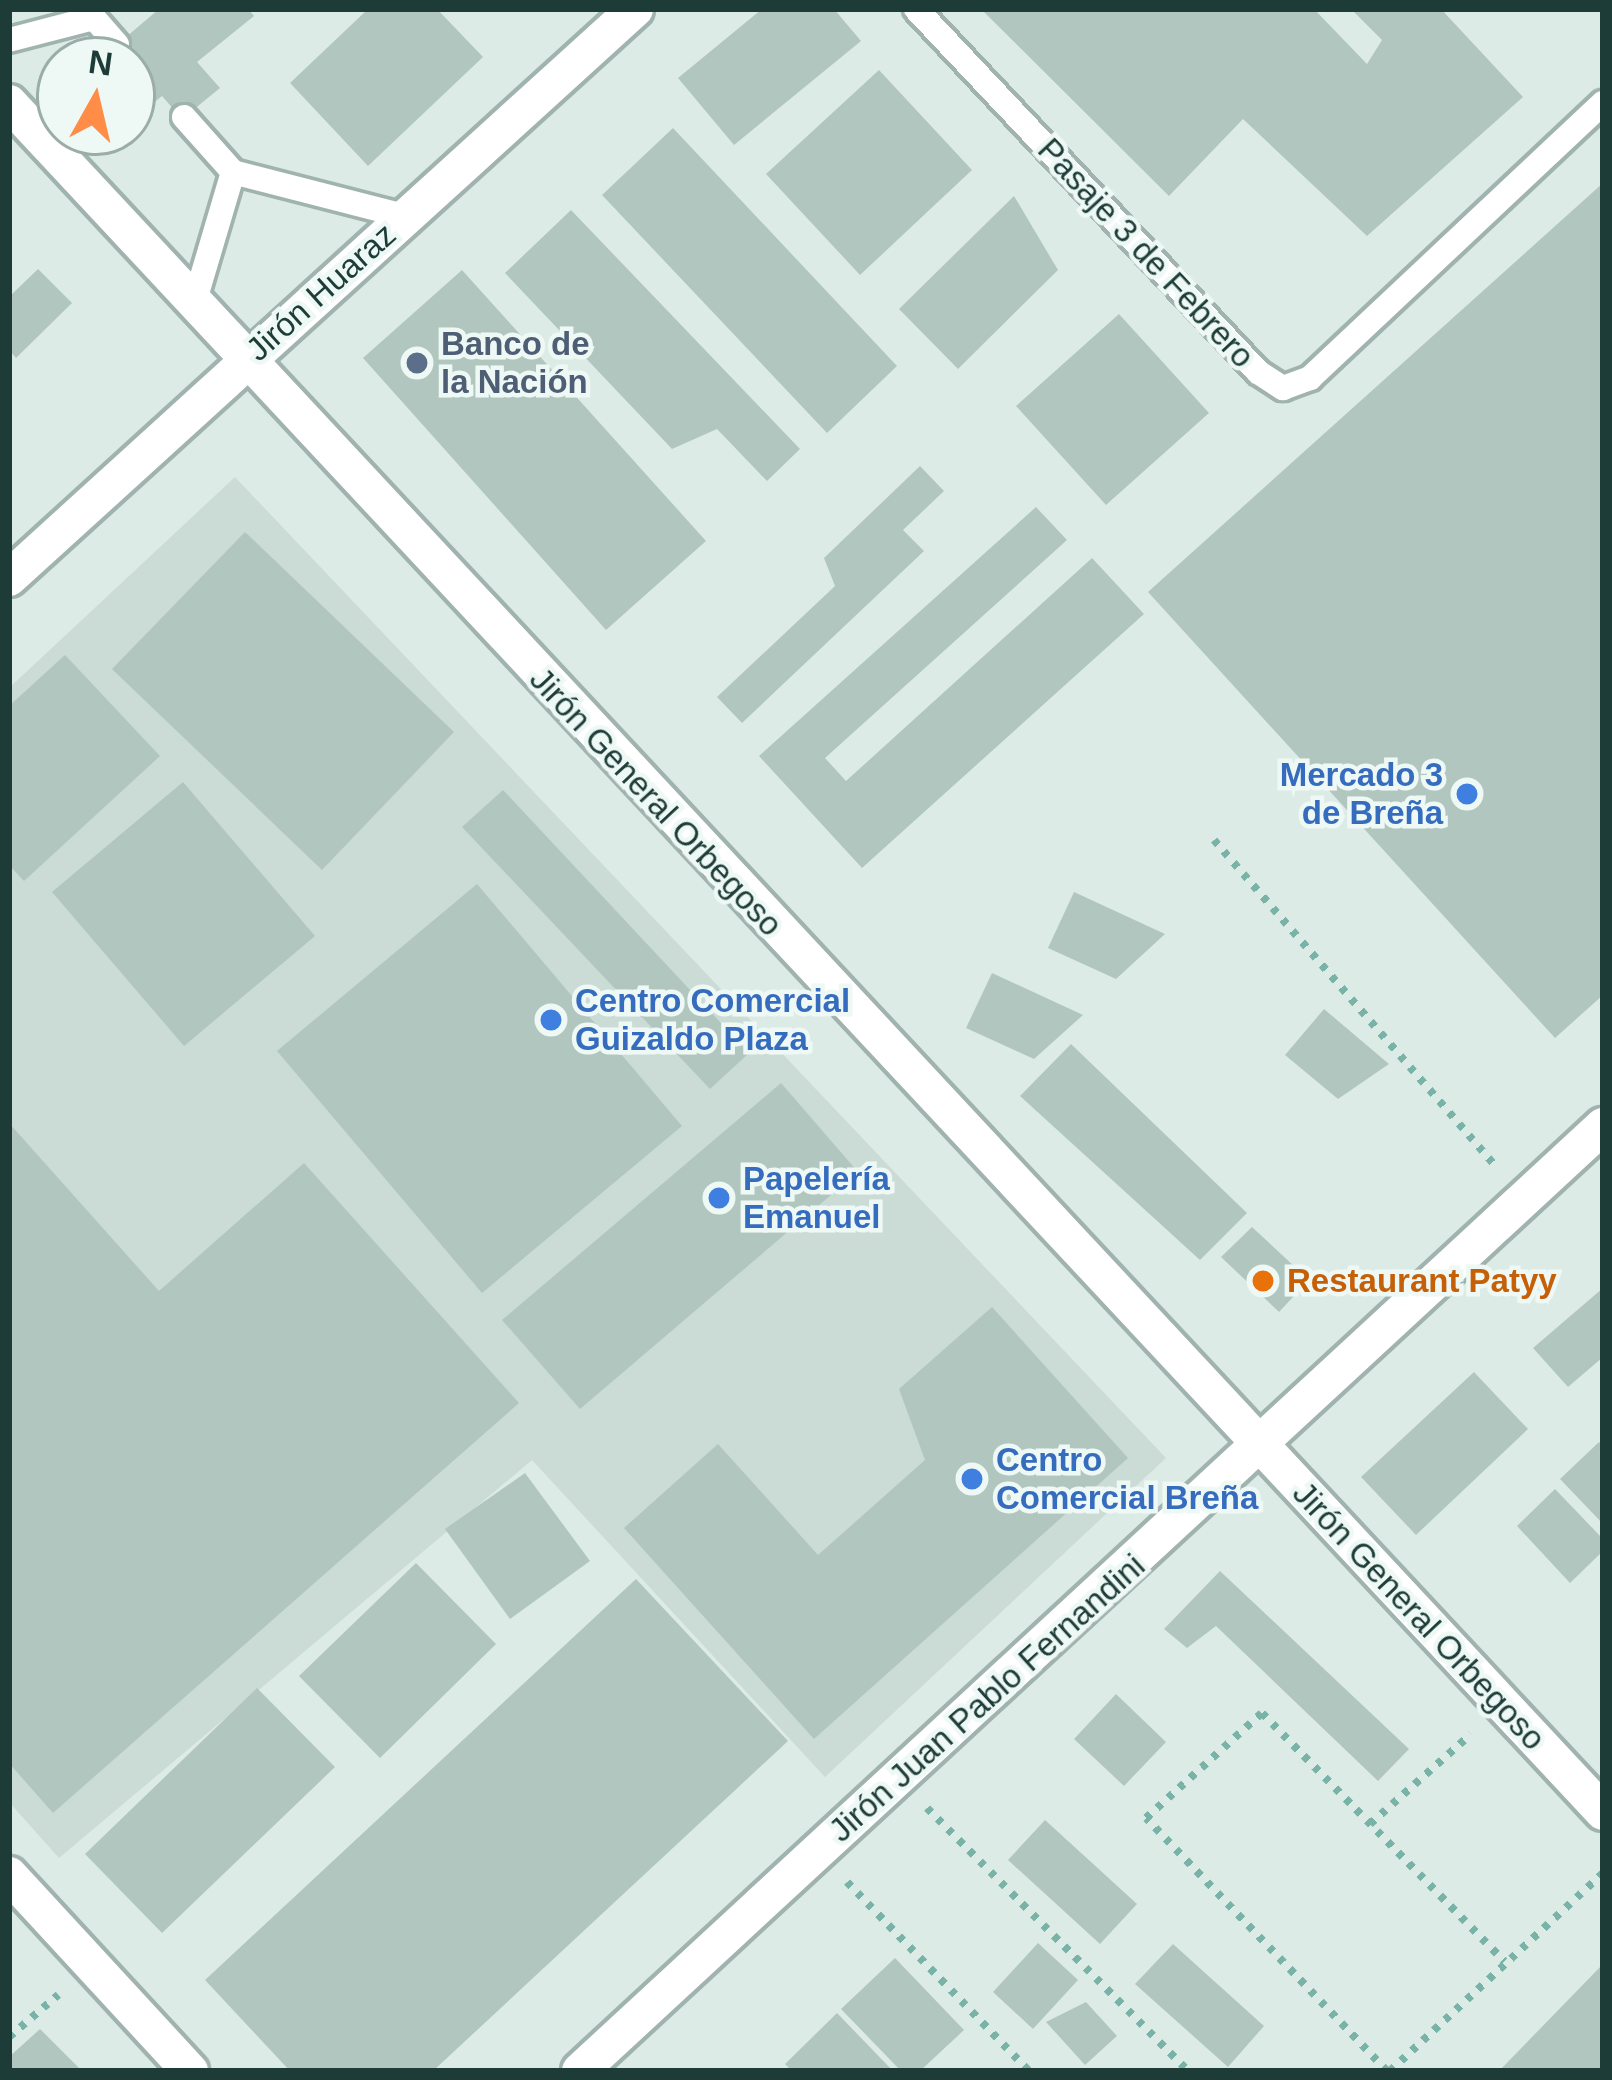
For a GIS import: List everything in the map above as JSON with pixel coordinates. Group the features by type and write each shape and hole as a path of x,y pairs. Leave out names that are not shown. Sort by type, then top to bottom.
{"street":[{"name":"Jirón Huaraz","path":"9,578 635,9"},
{"name":"Jirón General Orbegoso","path":"9,103 244,362 1603,1812"},
{"name":"Jirón Juan Pablo Fernandini","path":"580,2071 1261,1448 1603,1126"},
{"path":"9,1875 190,2071"}],"lane":[{"name":"Pasaje 3 de Febrero","path":"916,9 1258,372 1283,388 1310,378 1603,103"},
{"path":"9,40 94,19 110,36"},
{"path":"184,117 233,172 404,216"},
{"path":"194,307 233,172"}],"path":[{"path":"1214,840 1524,1200"},
{"path":"1370,1824 1503,1705"},
{"path":"1504,1961 1262,1713 1146,1818 1388,2071 1603,1873"},
{"path":"899,1778 1189,2071"},
{"path":"820,1850 1029,2071"},
{"path":"9,2037 92,1965"}],"shaded area":[{"path":"235,477 1166,1458 825,1777 532,1460 59,1858 9,1802 9,688"}],"building":[{"path":"159,9 248,9 254,16 197,62 220,88 182,119 162,96 156,101 156,36 127,36"},
{"path":"368,9 437,9 483,57 368,166 290,83"},
{"path":"762,9 834,9 861,41 734,145 678,78"},
{"path":"1314,9 1367,64 1382,40 1351,9 1441,9 1523,97 1367,236 1243,119 1169,196 984,12"},
{"path":"879,70 972,170 860,275 766,174"},
{"path":"673,128 897,366 827,433 602,195"},
{"name":"Mercado 3 de Breña","path":"1603,183 1603,995 1555,1038 1148,592"},
{"path":"1014,196 1058,270 958,369 899,309"},
{"path":"571,210 800,449 767,481 717,429 672,449 505,273"},
{"path":"38,269 72,303 16,358 9,350 9,297"},
{"path":"462,270 706,541 606,630 363,358"},
{"path":"1119,314 1209,413 1106,505 1016,406"},
{"path":"920,466 944,491 903,530 924,551 742,723 717,697 835,586 824,558"},
{"path":"1036,507 1067,540 825,758 846,781 1092,558 1144,614 862,868 759,756"},
{"path":"245,532 454,732 322,870 112,669"},
{"path":"65,655 160,756 24,881 9,865 9,706"},
{"path":"183,782 315,936 184,1046 52,892"},
{"path":"503,790 749,1053 710,1089 462,827"},
{"path":"477,884 682,1126 482,1293 277,1051"},
{"path":"1074,892 1165,934 1116,979 1048,948"},
{"path":"992,973 1083,1015 1034,1059 966,1028"},
{"path":"1324,1009 1389,1064 1338,1099 1285,1055"},
{"path":"1071,1044 1247,1213 1200,1260 1020,1096"},
{"path":"781,1083 858,1172 580,1409 502,1320"},
{"path":"9,1123 159,1291 304,1163 519,1403 53,1813 9,1763"},
{"path":"1252,1227 1309,1280 1279,1312 1221,1257"},
{"path":"1603,1288 1603,1357 1568,1387 1533,1348"},
{"path":"992,1307 1128,1458 814,1739 624,1528 718,1444 818,1555 925,1460 899,1389"},
{"path":"1474,1372 1528,1429 1416,1535 1361,1477"},
{"path":"1599,1442 1603,1446 1603,1524 1560,1479"},
{"path":"525,1473 590,1561 510,1619 445,1529"},
{"path":"1555,1489 1603,1539 1603,1551 1570,1583 1517,1526"},
{"path":"416,1563 496,1644 380,1758 299,1676"},
{"path":"1220,1571 1409,1749 1378,1781 1216,1626 1187,1648 1164,1629"},
{"path":"636,1579 788,1741 433,2071 290,2071 205,1980"},
{"path":"257,1688 335,1767 162,1933 85,1854"},
{"path":"1116,1694 1166,1742 1124,1786 1074,1739"},
{"path":"1045,1820 1137,1904 1100,1944 1008,1860"},
{"path":"1038,1943 1078,1980 1033,2029 993,1992"},
{"path":"1173,1944 1264,2026 1228,2067 1135,1984"},
{"path":"895,1958 964,2030 920,2071 901,2071 841,2009"},
{"path":"1603,1964 1603,2071 1499,2071"},
{"path":"1086,2002 1117,2036 1085,2065 1046,2022"},
{"path":"837,2013 893,2071 792,2071 785,2064"},
{"path":"40,2029 79,2068 76,2071 9,2071 9,2057"}],"place":[{"name":"Banco de la Nación","path":"417,363"},
{"name":"Mercado 3 de Breña","path":"1467,794"},
{"name":"Centro Comercial Guizaldo Plaza","path":"551,1020"},
{"name":"Papelería Emanuel","path":"719,1198"},
{"name":"Restaurant Patyy","path":"1263,1281"},
{"name":"Centro Comercial Breña","path":"972,1479"}]}
